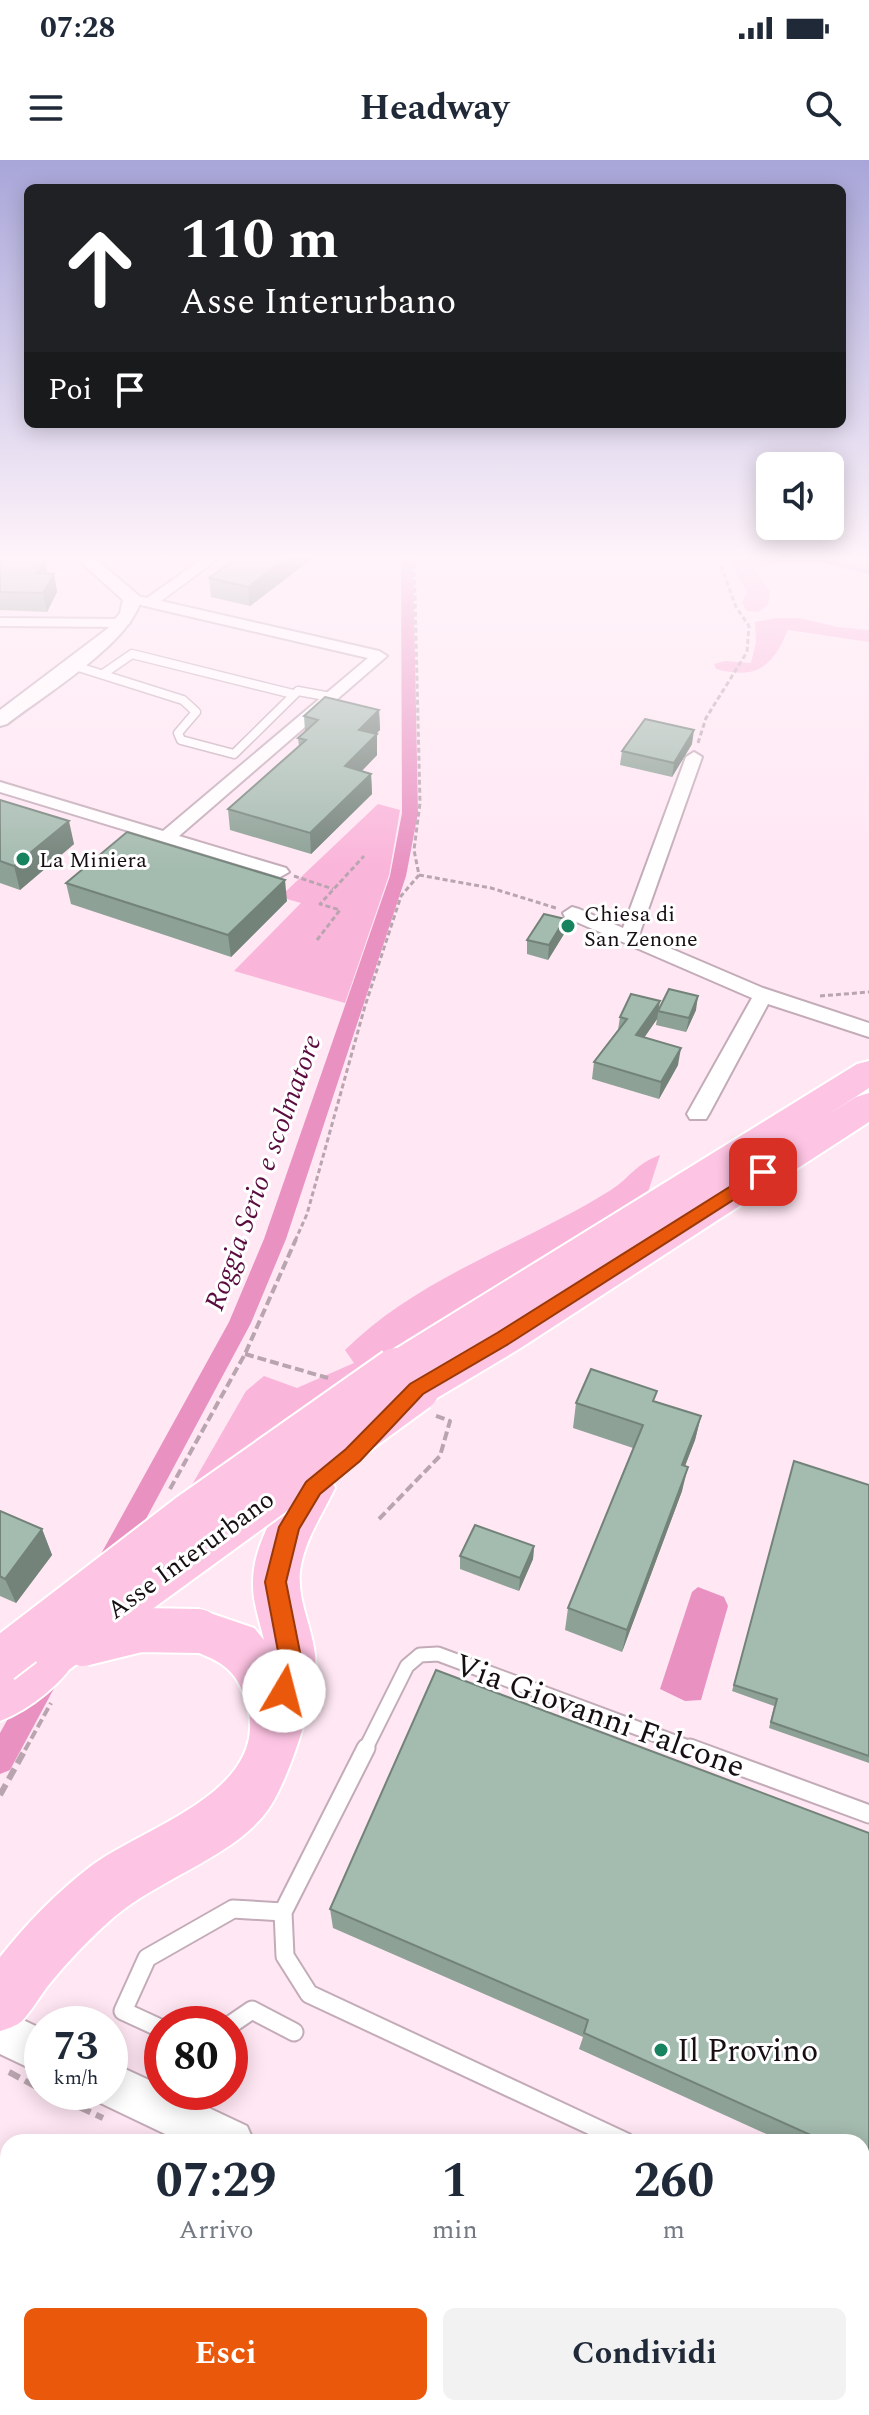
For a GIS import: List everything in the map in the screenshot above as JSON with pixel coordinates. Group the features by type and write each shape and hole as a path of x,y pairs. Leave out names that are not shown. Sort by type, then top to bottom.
{"highway":[{"name":"Asse Interurbano","path":"0,1661 190,1515 406,1379 869,1072"},
{"name":"Asse Interurbano","path":"0,1698 55,1675 406,1379 516,1330 869,1105"},
{"path":"0,2003 50,1938 72,1917 132,1871 215,1822 245,1798 258,1782 270,1752 291,1662 276,1582 289,1527 313,1488 353,1455 406,1379"},
{"path":"55,1675 131,1631 173,1627 198,1631 237,1644 265,1678 276,1721"}],"street":[{"path":"0,720 78,660"},
{"path":"167,837 374,660"},
{"path":"629,937 694,757"},
{"path":"0,787 280,872"},
{"path":"572,913 763,995 827,1019 869,1030"},
{"path":"698,1114 763,995"},
{"path":"0,2031 24,2043"},
{"path":"128,2093 214,2134"}],"lane":[{"path":"103,674 123,660"},
{"path":"157,660 293,694"},
{"path":"72,665 155,690 192,705 196,712 178,733 181,740 256,761"},
{"path":"234,754 298,691 331,697"},
{"name":"Via Giovanni Falcone","path":"609,2134 309,1994 290,1972 280,1944 283,1912 407,1666 420,1655 438,1654 869,1814"},
{"path":"144,2021 123,2011 147,1958 233,1909 283,1912"},
{"path":"248,2013 252,2010 294,2032"}],"path":[{"path":"417,660 420,803 414,850 419,875"},
{"path":"694,757 706,718 742,660"},
{"path":"317,940 340,910 320,904 364,856"},
{"path":"280,872 333,889"},
{"path":"419,875 491,888 572,913"},
{"path":"169,1492 245,1354 307,1214 365,1006 401,896 419,875"},
{"path":"0,1795 55,1675"},
{"path":"0,2067 24,2080"}],"shaded area":[{"path":"752,660 770,660 761,668 742,673 716,669 714,664 725,661 751,663"},
{"path":"378,804 400,810 389,875 345,1003 234,971 301,903 280,897"},
{"path":"660,1155 648,1192 308,1405 189,1490 246,1391 264,1376 297,1388 354,1363 345,1350 374,1324 406,1302 439,1281 577,1210"},
{"path":"698,1587 724,1597 728,1606 701,1700 685,1701 660,1689 692,1592"}],"building":[{"path":"325,697 379,710 359,730 377,734 345,766 371,774 310,833 228,809 306,740 298,738 318,720 304,716"},
{"path":"645,719 694,730 674,763 622,751"},
{"path":"0,800 69,821 14,866 0,861"},
{"path":"127,832 285,880 228,935 66,883"},
{"path":"544,914 565,919 549,945 527,940"},
{"path":"669,989 698,996 689,1018 658,1011"},
{"path":"631,994 660,1001 636,1035 681,1048 661,1082 594,1062 627,1019 620,1017"},
{"path":"591,1369 657,1391 653,1401 701,1416 682,1465 688,1467 627,1630 568,1608 643,1425 576,1403"},
{"path":"794,1461 869,1485 869,1756 771,1722 777,1699 734,1685"},
{"path":"0,1511 42,1529 5,1579 0,1576"},
{"path":"475,1525 534,1546 520,1578 460,1556"},
{"path":"436,1670 869,1833 869,2134 808,2134 584,2033 588,2020 330,1909"}],"waterway":[{"name":"Roggia Serio e scolmatore","path":"109,1563 240,1323 275,1239 398,876 410,813 408,660"},
{"name":"Roggia Serio e scolmatore","path":"0,1760 44,1681"}],"place":[{"name":"La Miniera","path":"23,859"},
{"name":"Chiesa di San Zenone","path":"568,926"},
{"name":"Il Provino","path":"661,2050"}],"route":[{"path":"284,1691 291,1662 276,1582 289,1527 313,1488 353,1455 417,1389 504,1338 763,1172"}]}
